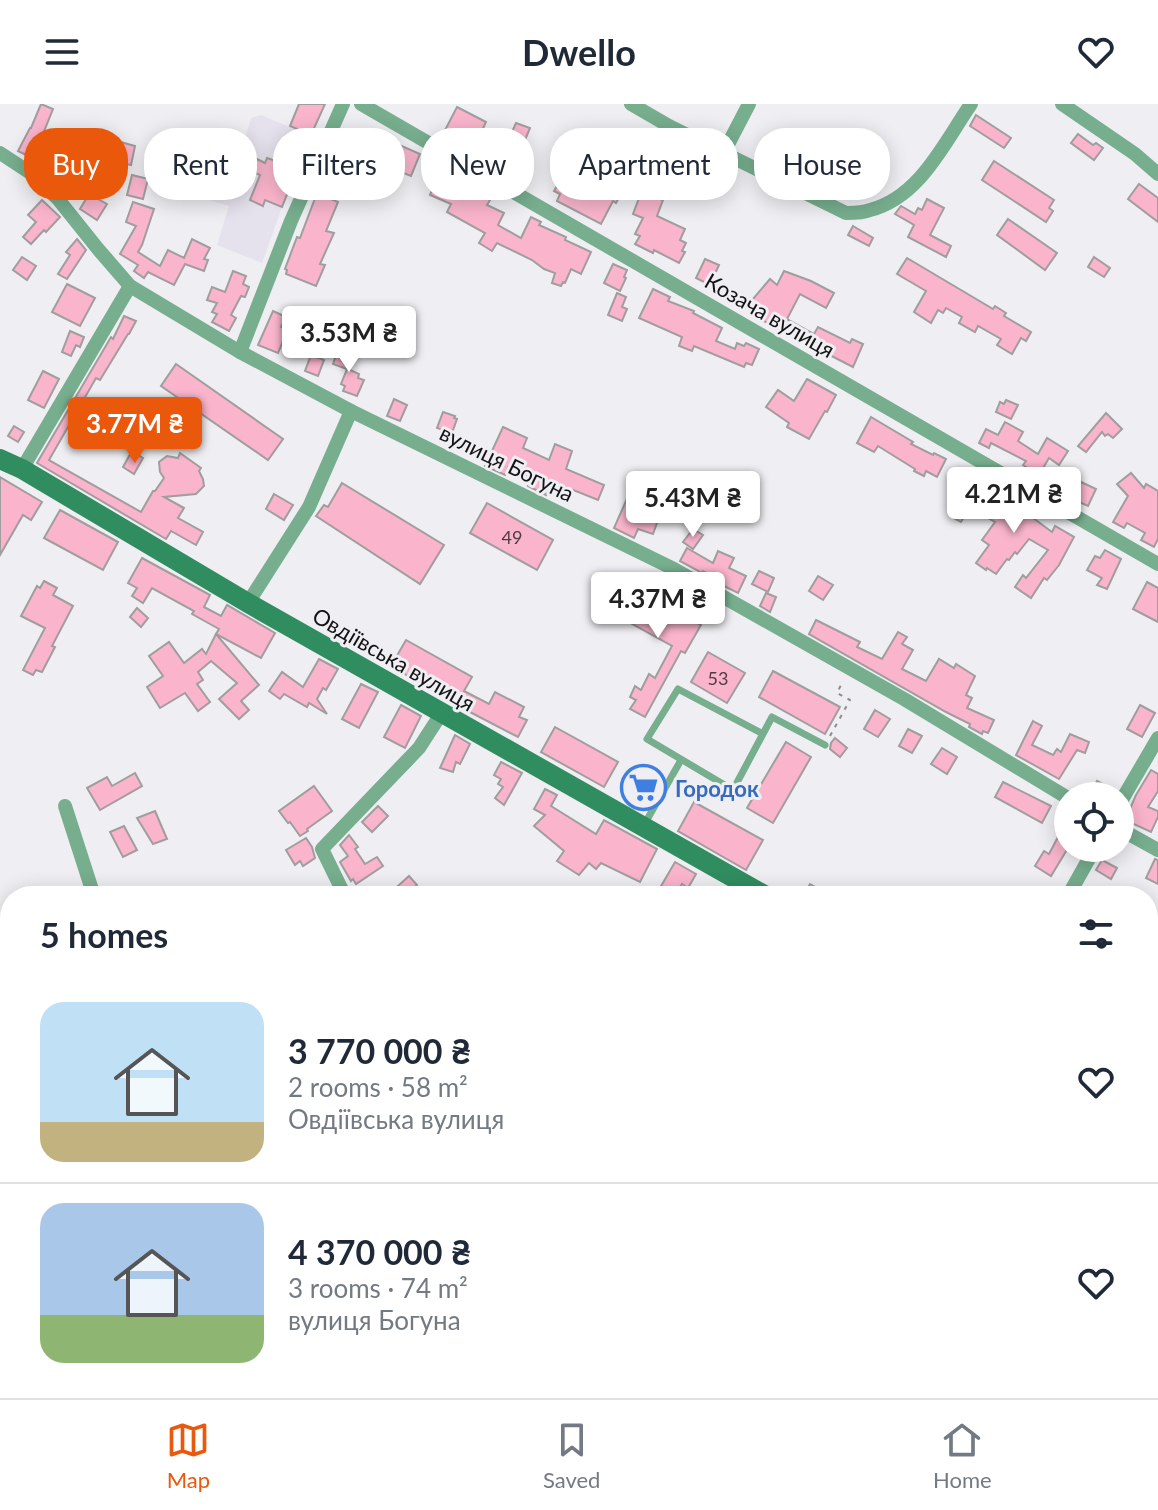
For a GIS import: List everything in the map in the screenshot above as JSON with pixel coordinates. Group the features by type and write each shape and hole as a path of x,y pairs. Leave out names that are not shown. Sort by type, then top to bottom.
{"main road":[{"name":"Овдіївська вулиця","path":"0,459 441,714 748,886"}],"street":[{"path":"240,352 291,221 343,104"},
{"name":"Козача вулиця","path":"361,104 1158,564"},
{"path":"631,104 673,128"},
{"path":"736,128 749,104"},
{"path":"738,159 846,213 869,211 890,203 920,180 971,104"},
{"path":"1062,104 1135,154 1158,174"},
{"name":"вулиця Богуна","path":"0,153 29,172 58,199 130,286 240,352 351,411 674,569 904,699 1054,790"},
{"path":"22,469 130,286"},
{"path":"248,603 309,507 351,411"},
{"path":"340,886 322,849 419,748 441,714"},
{"path":"1132,782 1158,738"},
{"path":"65,806 91,886"},
{"path":"1134,837 1158,850"},
{"path":"1074,886 1087,862"}],"lane":[{"path":"763,734 678,689 647,739 733,790 763,734 772,717 825,745"},
{"path":"643,827 681,760"}],"path":[{"path":"825,745 850,700 837,693 851,669"}],"shaded area":[{"path":"261,115 292,128 273,128 273,200 285,200 262,263 217,245 229,206 209,200 257,200 257,128 248,128 251,118"}],"building":[{"path":"41,104 53,109 45,128 31,128"},
{"path":"299,104 325,104 314,128 290,126"},
{"path":"457,107 486,122 483,128 446,128"},
{"path":"976,115 1011,138 1004,148 970,126"},
{"path":"516,123 530,128 514,128"},
{"path":"1078,134 1103,148 1094,160 1071,143"},
{"path":"24,140 24,154 18,151"},
{"path":"128,144 135,146 131,165 128,164"},
{"path":"405,147 420,154 411,176 405,174"},
{"path":"267,158 273,160 273,200 285,200 282,207 265,200 263,206 250,200 257,200 260,175 257,174 257,159 265,163"},
{"path":"994,161 1054,200 1049,208 1053,211 1046,222 982,180"},
{"path":"132,175 144,178 143,199 128,195"},
{"path":"1139,184 1158,198 1158,222 1128,199"},
{"path":"927,199 944,208 930,235 951,246 946,257 908,237 914,225 895,214 901,206 915,214 918,208 922,210"},
{"path":"42,200 60,217 31,244 23,237 36,222 28,215"},
{"path":"85,200 100,200 107,204 97,220 80,209"},
{"path":"314,200 338,202 326,231 334,233 320,264 325,265 316,286 286,274 297,237 300,238"},
{"path":"442,200 490,200 487,205 504,213 498,225 521,238 531,217 541,222 539,225 591,252 581,274 571,269 561,286 552,283 555,273 532,260 497,243 492,251 479,243 485,233 447,212 451,204"},
{"path":"618,200 616,203 613,201 601,224 557,201"},
{"path":"638,200 663,200 657,216 685,229 680,240 686,243 682,251 685,252 679,263 635,244 640,236 635,234 643,218 633,214"},
{"path":"133,202 154,209 138,252 160,266 168,250 184,258 192,239 210,248 204,259 208,260 204,271 185,264 174,285 148,272 144,278 134,271 138,265 120,254 136,226 126,222"},
{"path":"1008,219 1057,253 1045,270 997,235"},
{"path":"853,226 873,238 869,246 848,235"},
{"path":"77,239 86,250 67,279 58,274 70,255 66,252"},
{"path":"22,257 36,266 27,280 13,270"},
{"path":"1094,257 1110,268 1104,277 1088,267"},
{"path":"907,258 993,309 995,306 1006,313 1004,316 1031,332 1026,341 1021,338 1012,354 997,345 1001,339 978,326 975,332 959,323 962,317 946,308 943,313 938,310 931,323 914,312 926,291 897,274"},
{"path":"705,259 719,265 710,285 696,278"},
{"path":"613,264 627,270 620,291 604,283"},
{"path":"233,271 246,276 243,284 249,287 231,315 236,318 229,331 212,322 217,314 212,312 217,303 207,300 212,287 225,292"},
{"path":"784,271 834,293 826,308 800,294 787,319 814,334 818,327 850,343 852,339 863,344 853,367 758,318 760,313 747,306 770,279 777,285"},
{"path":"67,284 95,298 80,326 52,312"},
{"path":"653,289 670,297 668,301 694,311 722,328 716,341 735,349 737,343 744,346 746,343 759,349 752,365 746,363 744,367 694,346 692,351 679,346 682,337 639,318"},
{"path":"617,293 626,297 622,307 627,309 622,321 608,315"},
{"path":"273,311 286,317 281,327 291,331 278,353 258,345"},
{"path":"124,316 136,321 100,380 96,378 49,460 141,512 164,478 159,462 167,456 178,458 180,453 201,468 199,471 204,486 196,494 164,497 184,508 178,518 203,532 196,545 171,531 166,539 37,463"},
{"path":"70,331 84,337 71,356 62,352"},
{"path":"338,350 353,356 348,369 364,380 357,396 343,391 345,386 341,384 347,369 333,364"},
{"path":"311,355 324,360 318,376 305,371"},
{"path":"176,364 283,439 268,460 161,386"},
{"path":"43,371 59,379 44,408 28,400"},
{"path":"807,379 836,395 809,439 787,427 789,423 766,407 778,390 794,401"},
{"path":"394,399 407,405 400,421 387,416"},
{"path":"1006,400 1018,405 1011,419 996,412 1000,402 1004,404"},
{"path":"443,412 457,419 452,433 437,428"},
{"path":"1106,413 1122,429 1113,438 1102,432 1086,452 1078,446"},
{"path":"871,417 913,442 911,444 946,459 937,477 926,471 924,476 914,471 878,446 874,452 857,443"},
{"path":"1005,422 1023,432 1018,441 1038,454 1047,438 1068,451 1059,465 1049,458 1039,475 1023,465 1026,461 991,443 989,448 979,443 986,429 998,435"},
{"path":"14,426 24,432 18,442 8,436"},
{"path":"503,427 527,438 523,448 549,460 555,444 572,451 566,469 604,485 598,500 551,481 546,495 528,486 532,478 508,467 505,475 485,466"},
{"path":"132,451 143,458 134,474 123,467"},
{"path":"1131,473 1144,488 1146,484 1158,491 1158,539 1154,547 1141,540 1145,533 1127,523 1124,528 1113,522 1128,496 1117,484"},
{"path":"972,475 990,484 987,488 1018,504 1052,532 1055,526 1074,537 1059,565 1047,580 1044,578 1031,598 1015,587 1048,550 1029,539 996,574 976,563 989,545 982,540 995,522 988,518 993,510 974,500 961,522 952,517"},
{"path":"0,477 42,502 31,520 23,515 0,555"},
{"path":"631,482 660,494 650,518 658,520 653,534 638,529 634,538 614,528 630,492 627,491"},
{"path":"1081,482 1096,489 1088,506 1077,501 1080,494 1076,492"},
{"path":"342,483 444,545 420,584 316,516 324,505 328,507"},
{"path":"274,494 293,505 284,520 266,509"},
{"path":"487,503 553,540 537,570 470,533"},
{"path":"60,510 118,542 103,570 44,538"},
{"path":"693,529 703,535 693,549 683,542"},
{"path":"687,548 713,563 718,551 734,558 729,568 746,576 738,593 720,584 722,581 680,561"},
{"path":"1105,550 1121,559 1107,589 1097,585 1102,578 1087,570 1095,556 1100,558"},
{"path":"142,558 210,595 204,607 221,616 227,605 275,633 261,658 216,634 219,629 192,614 194,611 152,588 143,603 132,596 137,588 128,583"},
{"path":"759,571 774,578 768,592 752,584"},
{"path":"818,576 833,585 823,600 809,591"},
{"path":"44,581 57,588 53,595 73,606 42,672 36,670 33,675 23,670 45,628 21,616 37,586 40,588"},
{"path":"1147,582 1158,588 1158,622 1133,609"},
{"path":"634,588 701,625 685,653 681,651 645,717 630,709 636,700 630,697 635,686 641,690 649,674 655,678 672,646 618,616"},
{"path":"766,593 776,597 770,612 760,606"},
{"path":"137,608 148,618 141,627 130,617"},
{"path":"816,620 860,642 857,647 882,659 898,632 907,637 902,644 913,650 902,669 926,681 939,659 954,668 956,664 975,676 966,695 972,698 967,708 994,720 988,733 983,731 982,734 969,727 970,724 809,634"},
{"path":"216,634 259,685 241,701 249,710 239,719 219,699 237,683 211,661 198,672 203,680 197,684 210,702 198,711 185,693 160,708 147,687 163,676 149,656 169,642 184,663 202,649 206,654"},
{"path":"406,640 472,677 464,691 489,704 495,692 524,707 519,717 527,720 518,737 391,666"},
{"path":"708,652 745,673 727,703 691,682"},
{"path":"319,659 338,669 317,699 327,714 309,703 307,707 284,694 280,699 269,691 282,672 303,687"},
{"path":"773,671 840,707 825,734 759,697"},
{"path":"361,684 378,692 359,728 342,719"},
{"path":"401,705 421,716 405,748 384,737"},
{"path":"1140,705 1155,713 1142,737 1127,729"},
{"path":"875,710 890,719 878,737 864,729"},
{"path":"1033,721 1042,726 1032,745 1053,755 1057,749 1061,752 1070,734 1089,742 1085,753 1077,750 1059,779 1016,755"},
{"path":"555,727 618,762 604,787 541,752"},
{"path":"908,729 922,736 912,753 899,746"},
{"path":"455,735 470,744 460,764 456,762 453,772 440,768"},
{"path":"835,738 847,748 840,757 830,749"},
{"path":"786,742 811,757 773,823 747,808"},
{"path":"942,748 957,757 947,774 931,764"},
{"path":"501,762 522,773 504,805 495,798 503,787 498,784 501,779 494,775"},
{"name":"Городок","path":"643,770 659,778 645,807 629,799"},
{"path":"1151,770 1158,774 1158,791 1148,807 1158,811 1151,832 1134,824 1136,795"},
{"path":"135,773 142,786 100,810 87,788 107,777 112,786"},
{"path":"1003,782 1051,806 1042,823 995,797"},
{"path":"314,786 332,811 300,836 279,811"},
{"path":"545,789 557,795 551,806 596,834 604,820 657,849 640,882 601,863 596,869 589,863 579,875 557,861 564,851 534,826 545,815 534,809"},
{"path":"694,802 763,840 746,870 678,831"},
{"path":"378,806 388,816 372,832 362,822"},
{"path":"155,811 167,839 153,844 137,818"},
{"path":"124,826 137,850 123,857 110,832"},
{"path":"349,835 365,864 377,857 383,866 356,884 340,862 348,856 340,845"},
{"path":"306,838 315,858 303,866 300,861 295,865 286,850"},
{"path":"1054,845 1054,862 1060,862 1051,876 1035,866 1044,851 1049,854"},
{"path":"1155,859 1158,860 1158,884 1146,878"},
{"path":"675,862 696,874 689,886 661,886"},
{"path":"1101,862 1117,868 1111,879 1096,870"},
{"path":"409,876 417,885 416,886 398,886"}],"place":[{"name":"Городок","path":"644,788"}]}
